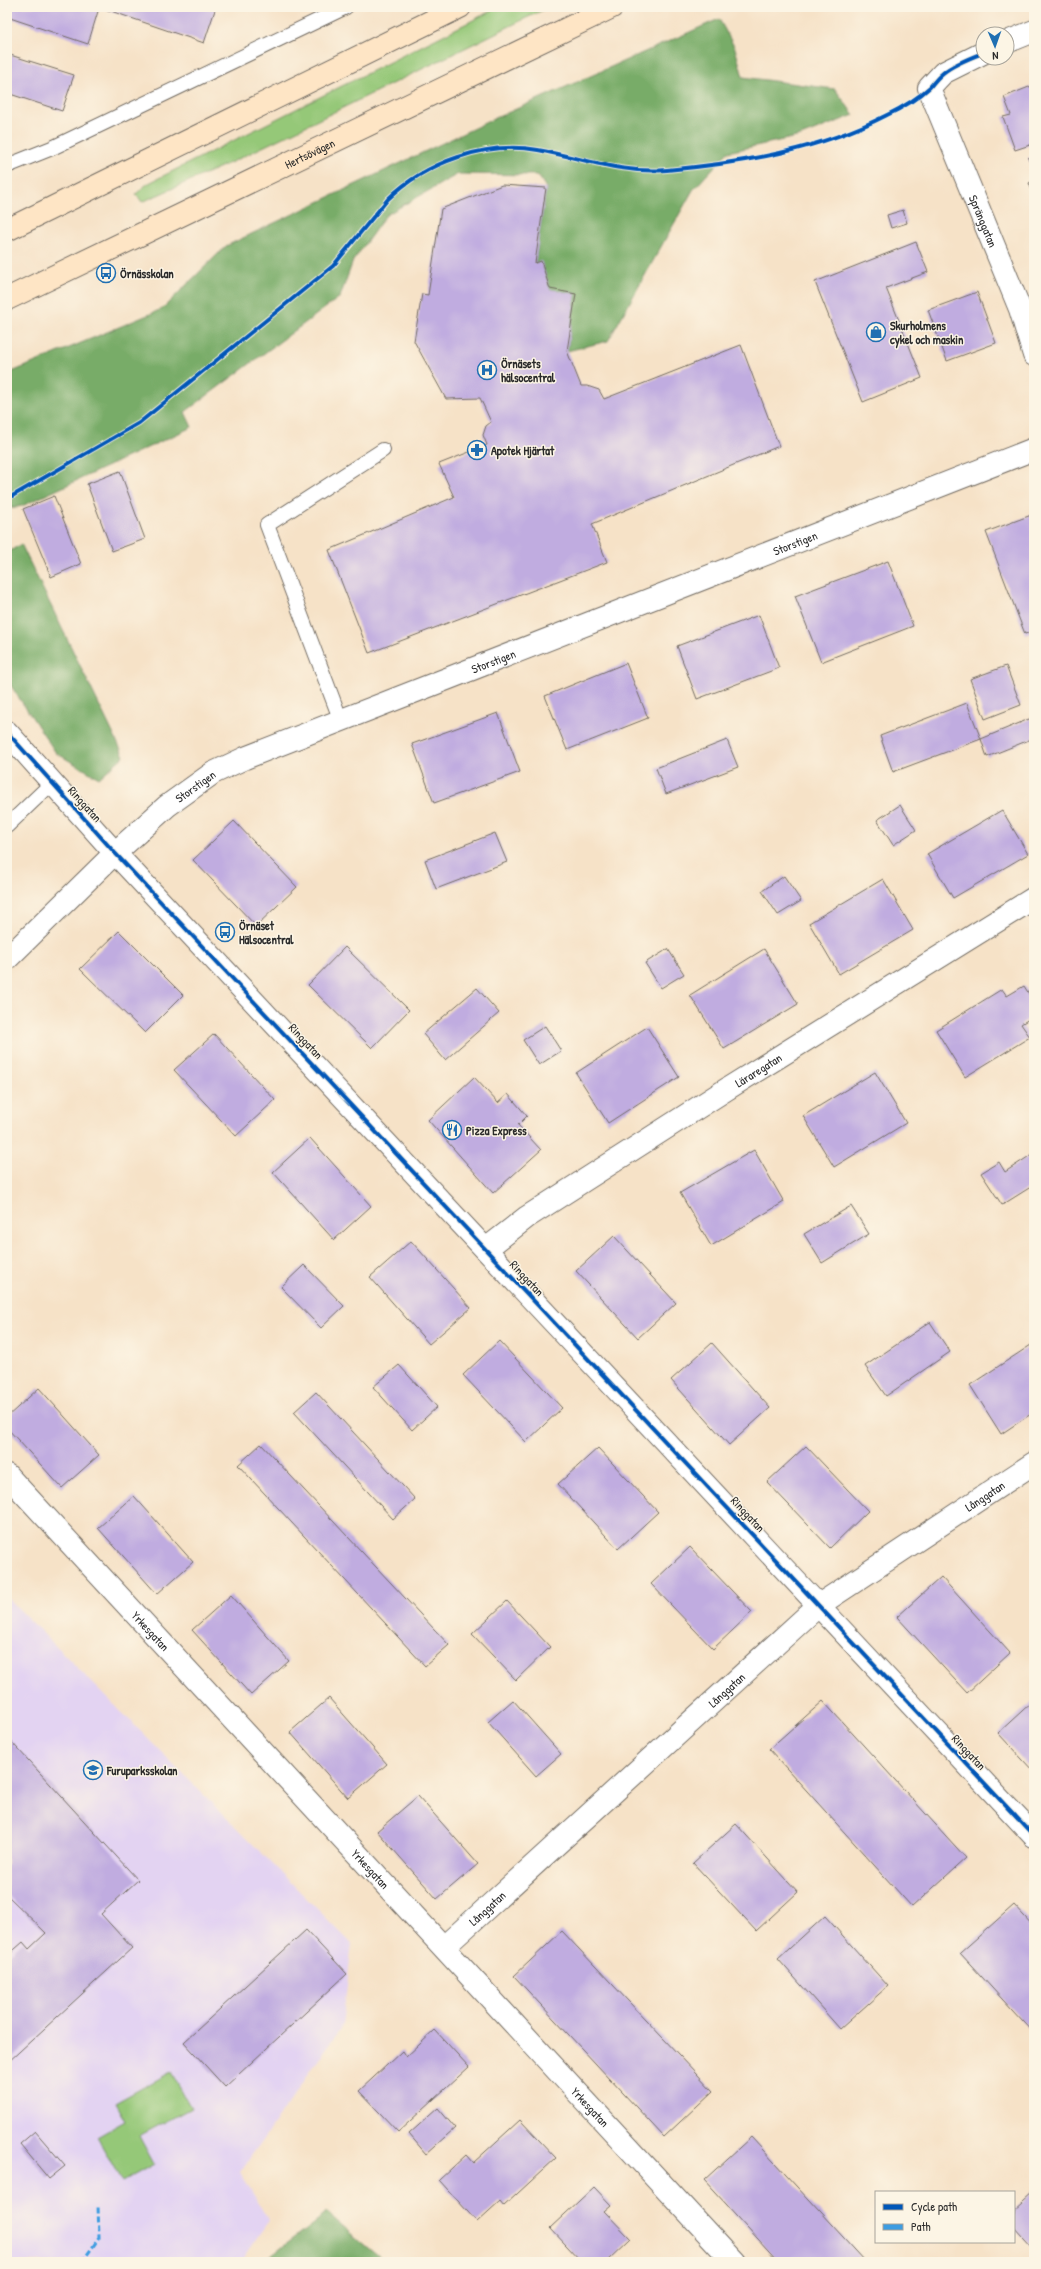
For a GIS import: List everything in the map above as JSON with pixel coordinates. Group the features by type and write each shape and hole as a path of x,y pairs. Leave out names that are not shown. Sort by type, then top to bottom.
{"main road":[{"path":"7,230 460,7"},
{"name":"Hertsövägen","path":"7,299 612,7"}],"street":[{"path":"1015,39 1034,31"},
{"name":"Spränggatan","path":"975,57 943,73 929,88 1020,309 1034,355"},
{"name":"Storstigen","path":"7,959 115,853 167,806 214,773 342,720 1034,449"},
{"name":"Ringgatan","path":"7,732 115,853 1034,1836"},
{"name":"Läraregatan","path":"486,1249 540,1208 727,1089 1034,898"},
{"name":"Långgatan","path":"444,1947 819,1605 1034,1463"},
{"name":"Yrkesgatan","path":"7,1476 734,2262"}],"lane":[{"path":"7,166 52,148 346,7"},
{"path":"342,720 267,525 383,450"},
{"path":"7,826 52,783"}],"shaded area":[{"name":"Furuparksskolan","path":"7,1597 352,1944 342,2026 240,2172 269,2220 240,2262 7,2262"}],"green space":[{"path":"499,7 549,7 232,162 142,202 136,194 147,184"},
{"path":"719,19 735,48 743,77 835,89 854,115 801,136 728,152 693,190 608,341 567,351 576,294 550,289 541,262 535,263 546,188 538,175 458,174 386,215 353,261 340,297 185,412 192,427 22,506 7,509 7,374 162,309 226,246 489,121"},
{"path":"21,544 124,756 99,778 56,753 7,680 7,553"},
{"path":"171,2072 191,2108 139,2136 154,2164 122,2182 97,2137 125,2121 115,2103"},
{"path":"326,2213 385,2262 262,2262"}],"building":[{"path":"7,7 99,8 88,44 7,17"},
{"path":"99,7 216,7 204,43"},
{"path":"7,54 74,75 62,111 7,93"},
{"path":"1034,85 1034,148 1033,144 1015,150 1003,117 1011,115 1004,97"},
{"path":"1034,156 1034,173 1028,158"},
{"path":"1034,180 1034,195 1029,183"},
{"path":"502,185 546,188 535,263 541,261 550,289 576,294 567,351 581,386 587,386 599,390 604,399 741,345 779,446 592,524 607,562 369,653 329,550 454,497 439,464 487,445 483,435 486,426 491,422 480,398 446,399 414,341 422,294 428,295 441,209"},
{"path":"903,210 907,223 891,228 887,215"},
{"path":"916,242 928,272 886,288 922,378 863,402 815,282"},
{"path":"977,292 996,343 947,361 928,310"},
{"path":"120,471 145,539 112,551 87,484"},
{"path":"54,496 81,564 51,577 23,509"},
{"path":"1034,514 1034,631 1025,634 986,532"},
{"path":"888,561 913,626 821,662 795,596"},
{"path":"759,615 779,668 697,699 677,646"},
{"path":"626,663 648,718 567,750 545,696"},
{"path":"1006,666 1021,705 985,719 970,679"},
{"path":"967,703 981,739 893,772 880,736"},
{"path":"498,713 520,772 434,803 412,744"},
{"path":"1034,717 1034,738 987,757 981,739"},
{"path":"727,740 738,767 666,794 656,768"},
{"path":"900,805 916,830 893,845 877,820"},
{"path":"1002,810 1028,854 953,898 927,854"},
{"path":"234,821 297,887 256,926 193,860"},
{"path":"495,833 507,862 436,889 425,860"},
{"path":"784,876 801,901 778,915 762,891"},
{"path":"883,879 913,930 839,974 809,923"},
{"path":"119,931 183,995 145,1033 80,969"},
{"path":"345,947 409,1010 372,1048 308,985"},
{"path":"668,949 684,974 661,988 645,963"},
{"path":"764,949 798,1004 724,1049 690,995"},
{"path":"1024,986 1034,1002 1034,1016 1021,1024 1030,1037 965,1077 936,1030 1002,989 1007,996"},
{"path":"477,988 499,1013 445,1060 423,1034"},
{"path":"545,1026 561,1051 539,1065 523,1040"},
{"path":"647,1027 679,1077 608,1123 576,1073"},
{"path":"214,1034 275,1100 236,1136 174,1070"},
{"path":"875,1072 906,1123 834,1167 803,1116"},
{"path":"474,1077 498,1103 508,1094 527,1116 518,1125 541,1150 493,1193 428,1120"},
{"path":"310,1138 371,1206 334,1240 273,1172"},
{"path":"754,1150 784,1202 711,1246 680,1193"},
{"path":"1034,1153 1034,1185 1002,1205 981,1173 999,1162 1005,1172"},
{"path":"851,1206 869,1234 822,1263 804,1234"},
{"path":"614,1236 676,1303 638,1338 576,1271"},
{"path":"411,1241 471,1308 429,1344 370,1277"},
{"path":"304,1265 344,1306 321,1328 281,1287"},
{"path":"930,1322 950,1352 886,1396 865,1366"},
{"path":"499,1341 562,1408 526,1442 463,1375"},
{"path":"712,1343 770,1408 729,1445 671,1380"},
{"path":"1034,1343 1034,1412 1001,1434 970,1385"},
{"path":"399,1365 437,1407 412,1430 373,1387"},
{"path":"39,1388 99,1455 62,1488 7,1428 7,1417"},
{"path":"316,1392 415,1499 393,1519 294,1412"},
{"path":"261,1444 449,1645 425,1666 238,1465"},
{"path":"806,1446 868,1511 830,1548 767,1482"},
{"path":"598,1448 658,1512 618,1549 558,1484"},
{"path":"134,1496 193,1562 157,1594 98,1528"},
{"path":"690,1547 752,1612 713,1649 651,1584"},
{"path":"941,1577 1010,1653 967,1693 897,1617"},
{"path":"231,1595 289,1661 251,1695 192,1630"},
{"path":"507,1601 550,1647 516,1680 472,1634"},
{"path":"329,1698 387,1764 348,1798 290,1732"},
{"path":"513,1700 561,1754 536,1776 488,1722"},
{"path":"1034,1700 1034,1772 998,1733"},
{"path":"823,1701 966,1858 912,1907 769,1749"},
{"path":"7,1737 138,1880 101,1914 132,1948 7,2063 7,1956 23,1942 29,1949 46,1933 7,1895"},
{"path":"418,1796 478,1864 437,1899 377,1831"},
{"path":"736,1824 798,1892 756,1931 693,1863"},
{"path":"1014,1905 1034,1927 1034,2034 960,1953"},
{"path":"825,1916 888,1986 840,2029 778,1959"},
{"path":"306,1930 347,1974 225,2087 184,2042"},
{"path":"562,1931 713,2091 664,2137 514,1976"},
{"path":"435,2030 469,2067 398,2132 359,2091 402,2051 406,2057"},
{"path":"438,2108 455,2128 426,2154 409,2134"},
{"path":"520,2120 556,2158 504,2206 500,2201 477,2222 439,2180 466,2155 473,2163"},
{"path":"35,2131 65,2166 49,2179 20,2144"},
{"path":"751,2137 866,2262 779,2262 704,2180"},
{"path":"594,2187 611,2205 604,2211 631,2239 607,2262 582,2262 550,2228"},
{"path":"1034,2192 1034,2250 1015,2229 1015,2209"}],"marked path":[{"path":"82,2262 99,2238 98,2205"}],"cycle path":[{"path":"7,499 139,423 333,266 388,199 420,174 438,165 458,157 478,152 518,148 555,153 618,168 650,171 695,167 752,159 808,146 861,127 910,102 930,87 947,70 975,56"},
{"path":"7,732 115,853 1034,1836"}],"place":[{"name":"Örnässkolan","path":"106,273"},
{"name":"Skurholmens cykel och maskin","path":"876,332"},
{"name":"Örnäsets hälsocentral","path":"487,370"},
{"name":"Apotek Hjärtat","path":"477,450"},
{"name":"Örnäset Hälsocentral","path":"225,932"},
{"name":"Pizza Express","path":"452,1130"},
{"name":"Furuparksskolan","path":"93,1770"}]}
